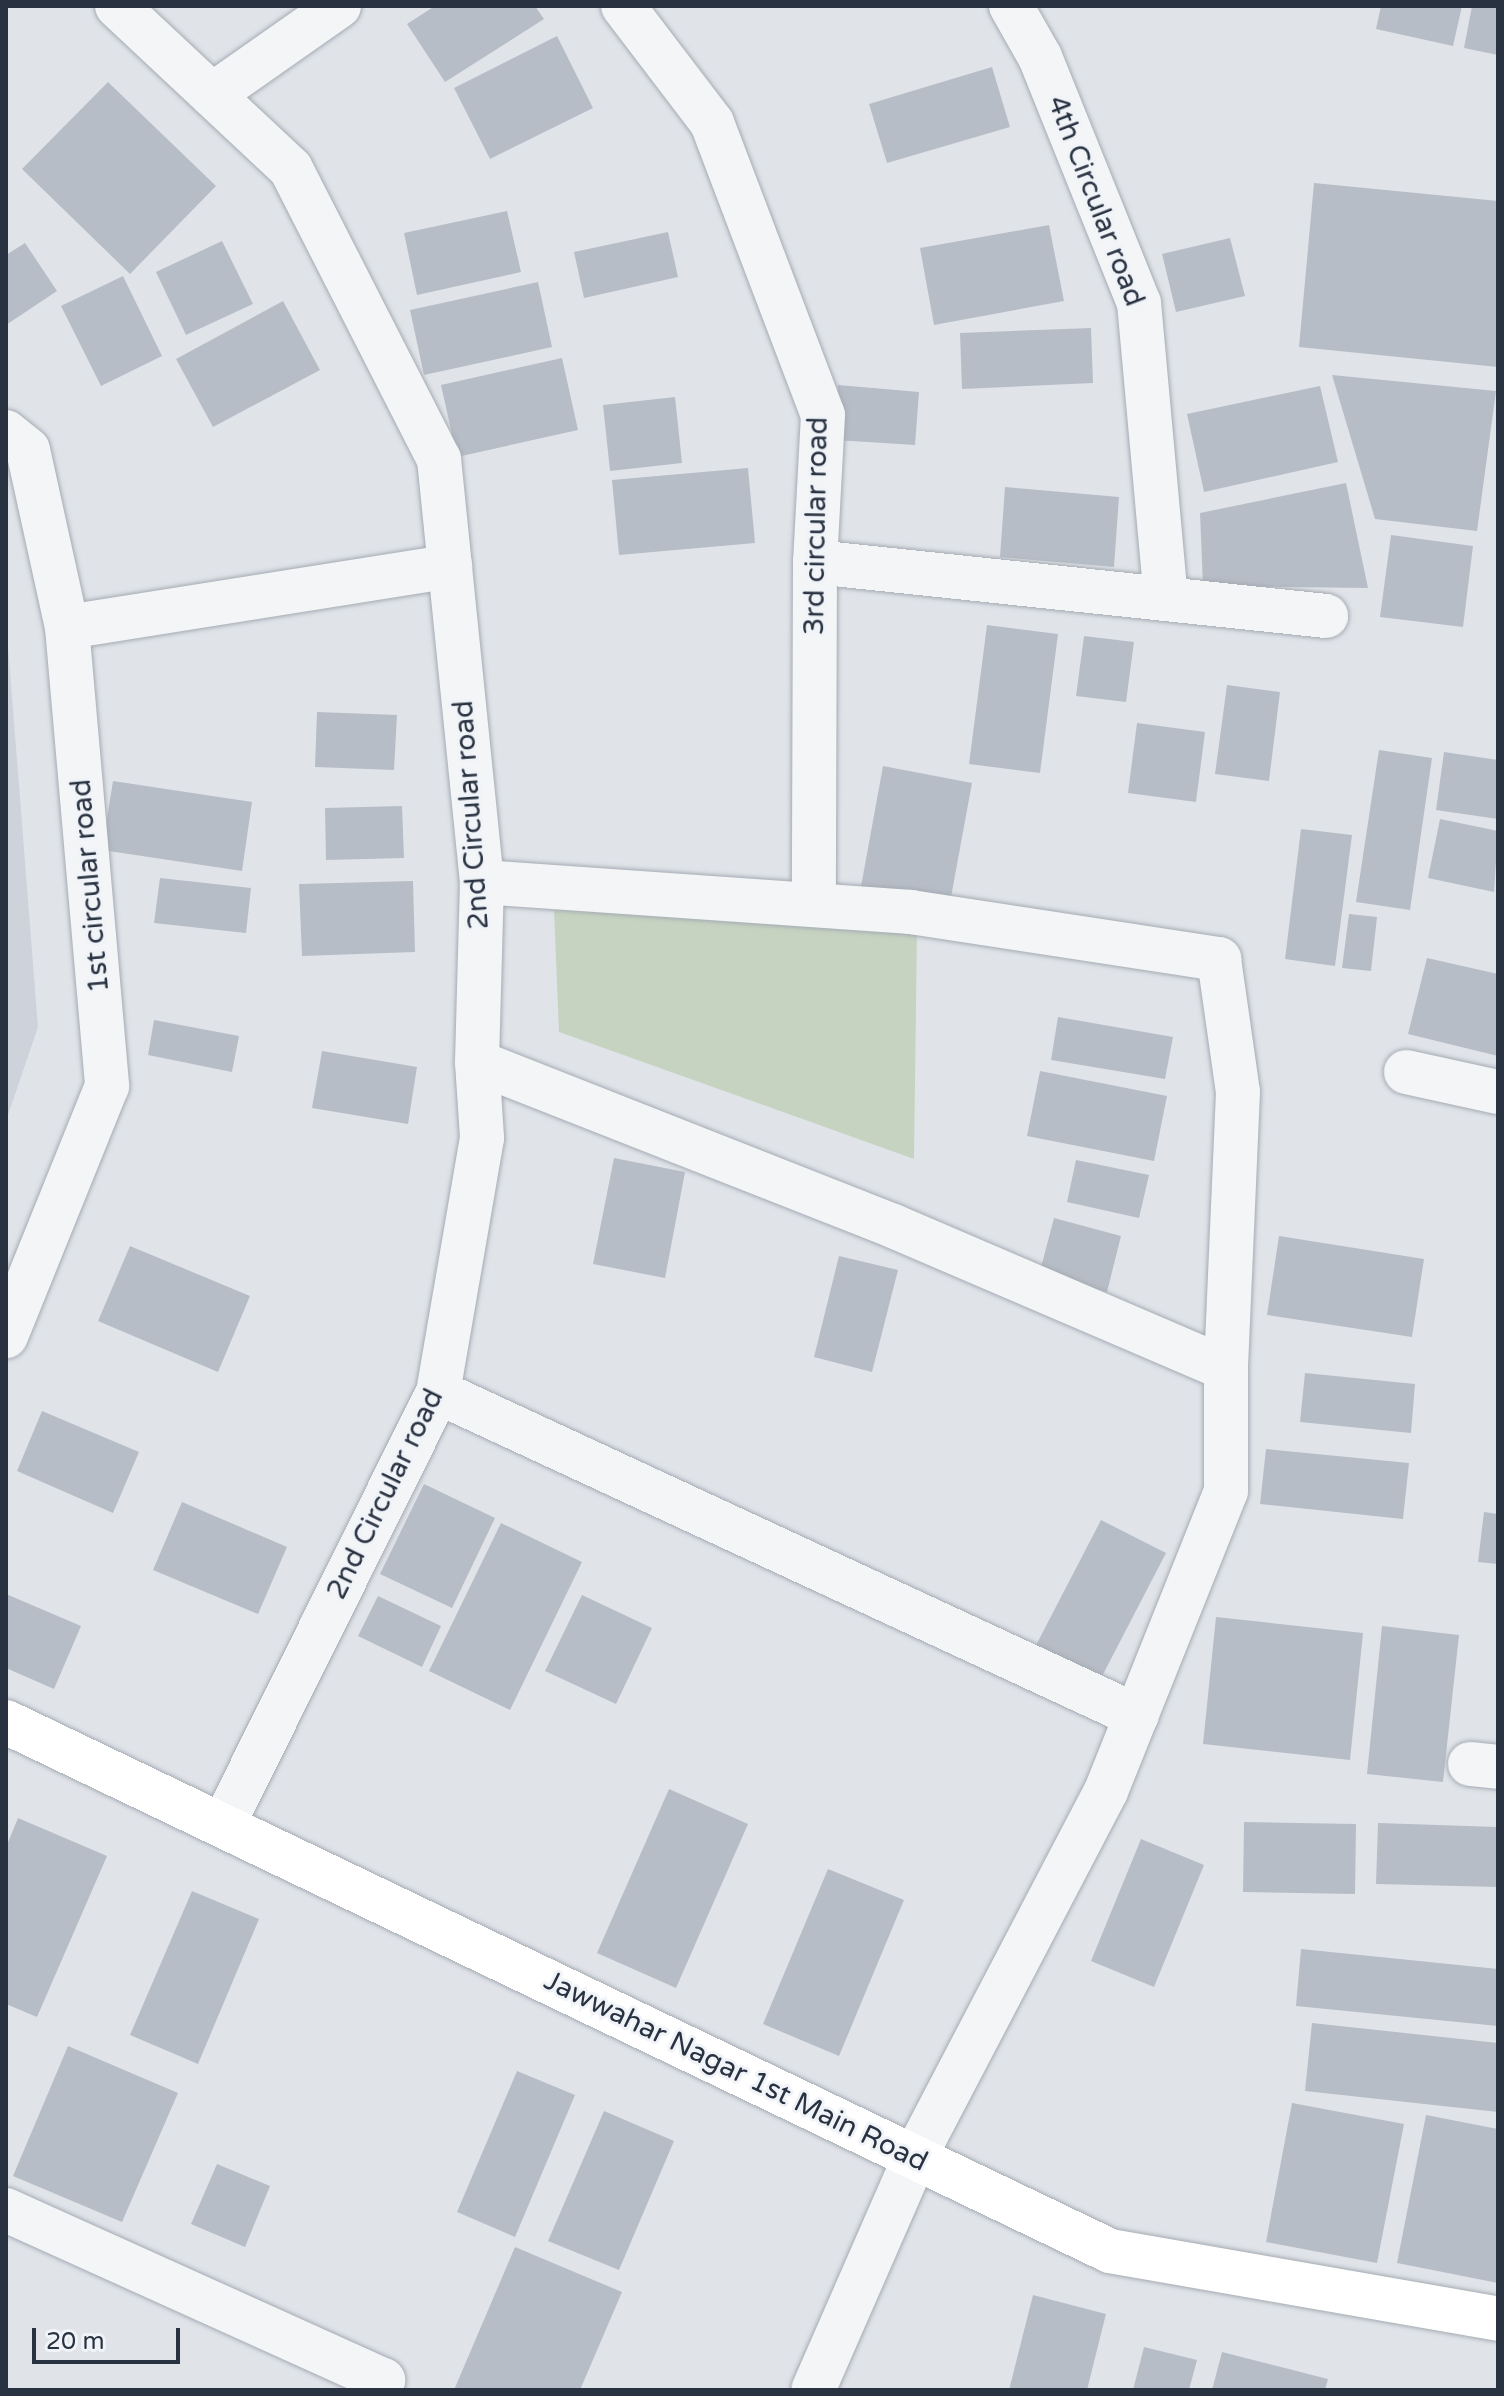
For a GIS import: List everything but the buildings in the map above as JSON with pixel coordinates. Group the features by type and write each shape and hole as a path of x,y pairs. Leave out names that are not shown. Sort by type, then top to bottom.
{"street":[{"name":"2nd Circular road","path":"117,6 291,169 439,459 482,882 477,1062 482,1138 438,1392 223,1826"},
{"path":"212,95 339,6"},
{"name":"3rd circular road","path":"623,6 712,123 823,415 815,562 814,902"},
{"name":"4th Circular road","path":"1011,6 1040,57 1139,303 1166,598"},
{"name":"1st circular road","path":"6,432 28,450 67,627 107,1086 20,1268 6,1336"},
{"path":"815,562 1326,616"},
{"path":"67,627 450,566"},
{"path":"482,882 814,902 911,912 1219,959 1238,1092 1226,1369 1226,1491 1106,1791 915,2157 813,2390"},
{"path":"477,1062 893,1226 1226,1369"},
{"path":"1406,1072 1498,1092"},
{"path":"438,1392 1137,1716"},
{"name":"Jawwahar Nagar 1st Main Road","path":"6,1722 1110,2251 1498,2319"},
{"path":"6,2210 383,2380 379,2390"}],"shaded area":[{"path":"6,620 38,1027 6,1121"}],"green space":[{"path":"554,910 917,929 914,1159 559,1032"}]}
